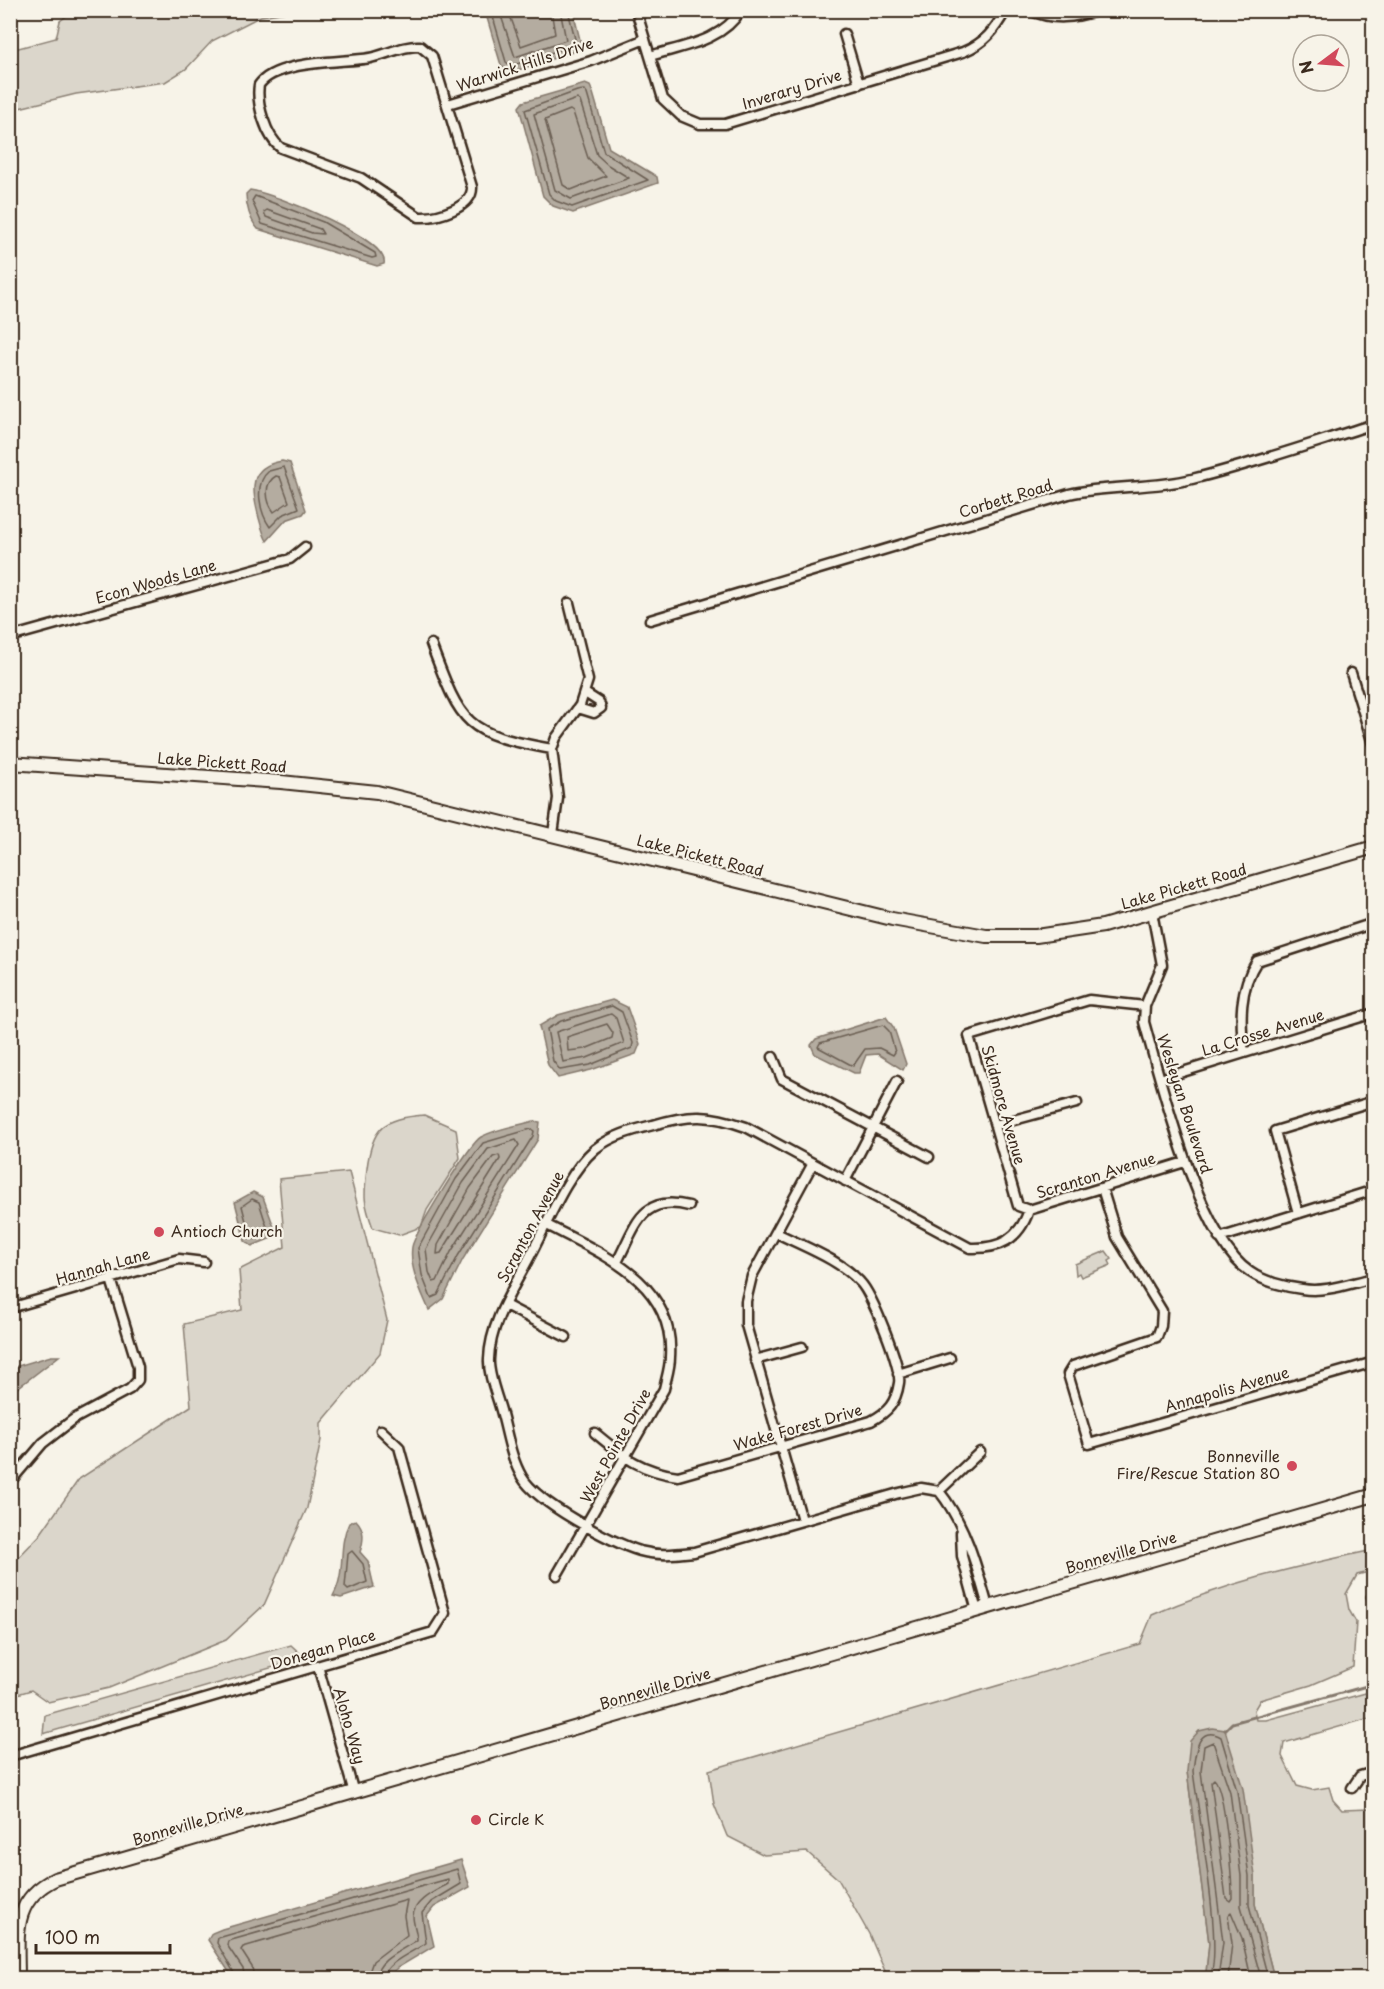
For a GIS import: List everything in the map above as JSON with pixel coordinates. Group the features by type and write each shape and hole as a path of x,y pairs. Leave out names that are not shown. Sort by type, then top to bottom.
{"street":[{"name":"Inverary Drive","path":"636,10 663,99 681,116 700,124 726,124 980,45 994,33 1006,10"},
{"path":"650,56 717,36 736,19 741,10"},
{"path":"1029,10 1054,18 1077,18 1100,10"},
{"path":"844,34 859,84"},
{"name":"Warwick Hills Drive","path":"448,104 591,61 645,39"},
{"name":"Warwick Hills Drive","path":"420,46 432,56 448,104 472,187 471,197 461,206 418,217 361,178 281,148 270,135 258,89 266,77 282,70 370,58 420,46"},
{"name":"Corbett Road","path":"650,620 1069,494 1097,488 1150,486 1191,480 1374,424"},
{"name":"Econ Woods Lane","path":"10,637 290,559 305,547"},
{"path":"554,834 558,798 552,749 556,738 578,708 585,693 587,674 569,603"},
{"path":"431,644 450,695 465,719 486,735 552,749"},
{"path":"1351,673 1374,747"},
{"path":"578,708 594,713 601,708 599,702 585,693"},
{"name":"Lake Pickett Road","path":"10,763 289,782 364,791 433,804 892,919 969,934 1012,937 1068,933 1152,912 1374,847"},
{"name":"Wesleyan Boulevard","path":"1152,912 1162,965 1145,1006 1144,1023 1185,1162 1220,1238 1250,1272 1279,1284 1303,1290 1331,1289 1374,1278"},
{"path":"1244,1053 1240,1026 1244,992 1249,973 1257,961 1374,923"},
{"name":"Skidmore Avenue","path":"1029,1210 1017,1206 969,1036 1089,1000 1145,1006"},
{"name":"La Crosse Avenue","path":"1160,1079 1374,1013"},
{"path":"773,1057 782,1079 929,1157"},
{"path":"845,1181 897,1081"},
{"path":"1298,1213 1275,1131 1374,1101"},
{"path":"995,1125 1077,1103"},
{"name":"Scranton Avenue","path":"939,1491 921,1488 694,1552 666,1555 639,1550 587,1526 542,1499 522,1477 513,1454 489,1360 493,1331 576,1170 595,1149 633,1130 694,1115 718,1117 746,1127 812,1165 970,1248 990,1249 1014,1237 1025,1221 1029,1210 1185,1162"},
{"path":"802,1520 746,1325 746,1300 752,1276 812,1165"},
{"name":"Annapolis Avenue","path":"1102,1188 1117,1236 1162,1311 1161,1326 1157,1337 1073,1366 1068,1374 1089,1444 1374,1362"},
{"path":"1220,1238 1374,1190"},
{"path":"617,1262 639,1219 655,1204 670,1201 689,1206"},
{"name":"West Pointe Drive","path":"547,1225 617,1262 656,1298 669,1332 670,1358 664,1389 557,1575"},
{"name":"Wake Forest Drive","path":"595,1433 625,1457 655,1473 678,1476 871,1421 887,1413 895,1400 900,1380 872,1298 860,1282 843,1267 777,1233"},
{"name":"Hannah Lane","path":"10,1308 179,1259 204,1262"},
{"path":"10,1482 43,1443 82,1414 130,1389 138,1380 138,1367 111,1279"},
{"path":"505,1305 566,1336"},
{"path":"755,1360 802,1347"},
{"path":"898,1374 950,1358"},
{"name":"Donegan Place","path":"10,1756 433,1632 442,1621 444,1613 399,1447 381,1430"},
{"path":"980,1452 939,1491 952,1507 960,1530 973,1554 983,1609"},
{"name":"Bonneville Drive","path":"18,1978 18,1928 24,1907 38,1887 56,1879 1374,1495"},
{"name":"Aloho Way","path":"318,1666 354,1793"},
{"path":"1352,1788 1360,1776 1374,1772"}],"shaded area":[{"path":"73,11 293,11 261,16 212,41 186,69 165,82 76,94 11,110 11,50 56,38 60,21"},
{"path":"424,1115 456,1129 460,1158 427,1210 421,1227 399,1235 373,1228 365,1192 369,1154 376,1134 398,1119"},
{"path":"349,1172 387,1320 380,1353 321,1423 321,1440 307,1508 264,1605 226,1640 109,1688 48,1702 31,1690 11,1696 11,1565 39,1536 79,1479 191,1406 184,1324 242,1310 239,1270 285,1247 279,1179"},
{"path":"1106,1251 1112,1259 1109,1261 1111,1265 1081,1277 1079,1273 1076,1275 1075,1264"},
{"path":"1373,1550 1373,1571 1357,1575 1346,1594 1349,1610 1356,1622 1353,1667 1311,1685 1260,1700 1254,1710 1256,1720 1266,1720 1373,1691 1373,1717 1284,1743 1282,1756 1297,1786 1312,1790 1329,1787 1333,1800 1342,1810 1370,1809 1373,1811 1373,1978 1274,1978 1255,1904 1255,1875 1187,1771 1209,1943 1206,1973 1198,1978 888,1978 869,1934 838,1879 807,1852 764,1855 727,1836 714,1804 709,1770 1140,1644 1152,1615 1180,1603 1261,1576"},
{"path":"291,1645 305,1658 43,1734 45,1715"}],"water":[{"path":"485,11 573,11 581,44 573,52 509,73 501,65"},
{"path":"585,84 590,86 593,93 609,148 657,177 658,183 573,213 553,206 543,196 519,107 523,102"},
{"path":"250,190 304,208 350,230 369,242 381,254 384,264 377,266 258,229 248,208 246,194"},
{"path":"282,461 290,463 306,510 303,514 286,520 267,541 262,530 255,498 255,481 257,474 263,469"},
{"path":"612,1000 627,1007 640,1044 636,1054 591,1070 558,1078 548,1065 539,1026 558,1015"},
{"path":"886,1017 894,1028 906,1064 903,1070 878,1054 866,1055 859,1073 854,1073 815,1054 811,1045 816,1039"},
{"path":"534,1121 540,1122 538,1139 463,1259 443,1299 429,1310 412,1263 412,1247 422,1225 455,1171 481,1137 500,1129"},
{"path":"253,1192 263,1197 274,1227 272,1238 252,1246 245,1241 235,1202"},
{"path":"51,1356 59,1356 11,1393 11,1368"},
{"path":"356,1520 363,1535 360,1552 368,1561 374,1587 341,1598 333,1596 340,1577 343,1541 349,1523"},
{"path":"1212,1728 1225,1730 1243,1789 1255,1876 1255,1904 1274,1978 1198,1978 1206,1973 1209,1943 1187,1771 1190,1741 1199,1731"},
{"path":"461,1860 470,1887 434,1907 427,1916 434,1946 397,1968 387,1978 233,1978 208,1940 212,1933 222,1929"}],"waterway":[{"path":"1225,1730 1232,1723 1374,1684"}],"place":[{"name":"Antioch Church","path":"159,1232"},
{"name":"Bonneville Fire/Rescue Station 80","path":"1292,1466"},
{"name":"Circle K","path":"476,1820"}]}
